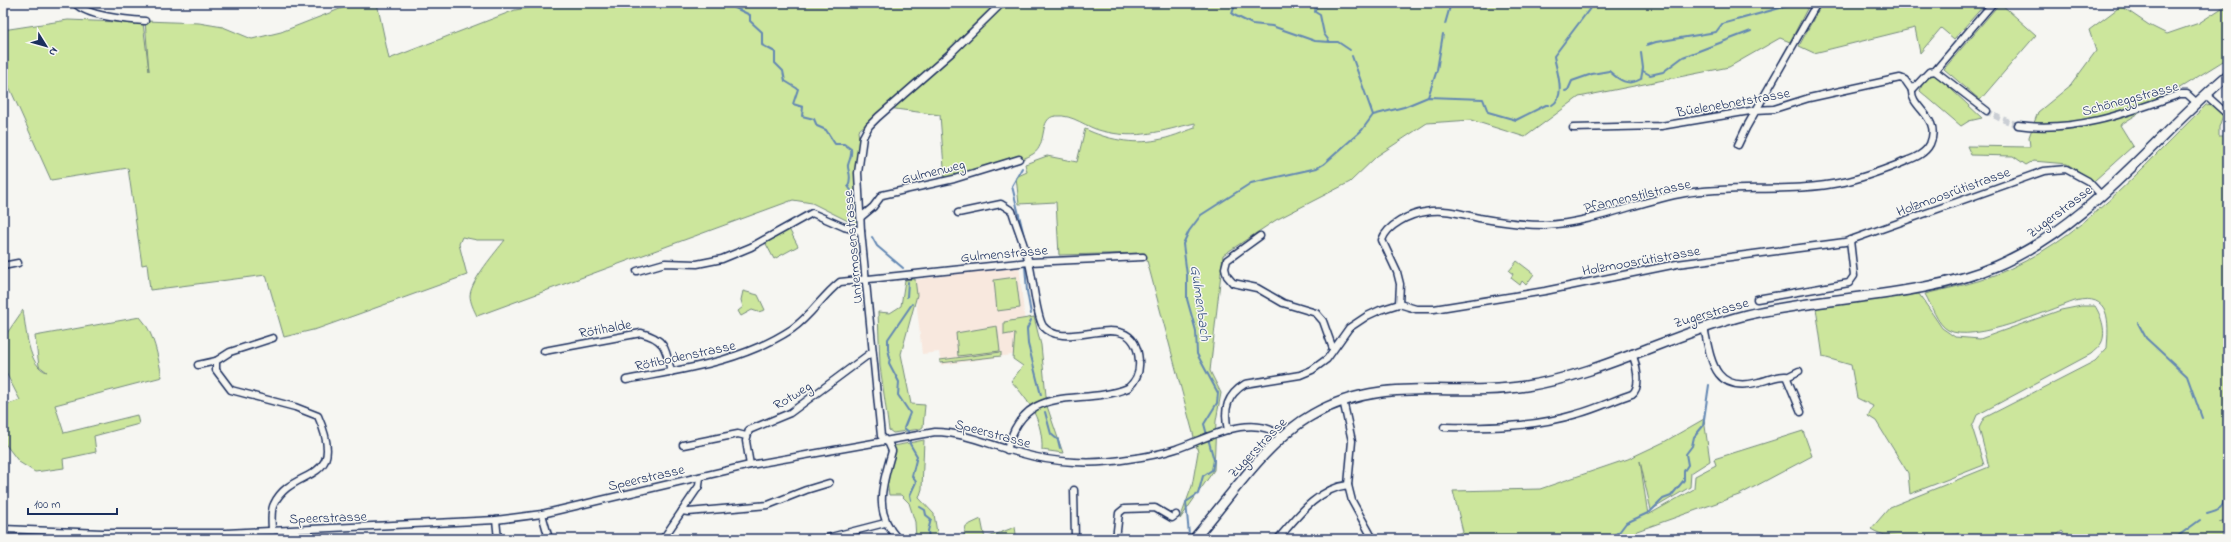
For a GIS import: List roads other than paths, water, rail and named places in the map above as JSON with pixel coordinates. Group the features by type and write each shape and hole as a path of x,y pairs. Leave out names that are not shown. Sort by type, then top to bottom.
{"main road":[{"name":"Zugerstrasse","path":"1194,539 1282,437 1312,414 1343,400 1378,391 1418,388 1502,390 1565,378 1704,327 1774,309 1935,284 1993,268 2032,249 2051,237 2102,196 2197,103 2228,75"}],"street":[{"path":"75,3 80,8 123,19 145,21"},
{"name":"Untermosenstrasse","path":"885,523 881,496 892,451 889,444 881,436 872,352 861,231 858,173 860,147 865,132 878,117 951,52 1002,3"},
{"path":"1738,145 1756,110 1817,3"},
{"path":"1912,90 1929,72 1935,71 1993,3"},
{"path":"1935,71 1988,111"},
{"name":"Büelenebnetstrasse","path":"1573,128 1661,126 1756,110 1774,109 1809,98 1900,78 1905,80 1912,90"},
{"name":"Pfannenstilstrasse","path":"1399,304 1400,284 1397,272 1382,240 1386,232 1414,214 1444,211 1512,223 1545,225 1568,223 1684,194 1821,185 1862,177 1917,156 1925,151 1930,143 1933,134 1932,124 1913,97 1912,90"},
{"name":"Schöneggstrasse","path":"2018,124 2038,127 2061,127 2090,122 2124,114 2180,94 2187,94 2197,103"},
{"path":"2206,95 2228,115"},
{"name":"Gulmenweg","path":"861,217 873,207 882,195 954,179 1019,159"},
{"name":"Holzmoosrütistrasse","path":"1399,304 1416,309 1434,309 1545,291 1677,264 1751,256 1850,240 2044,171 2066,169 2088,181 2102,196"},
{"path":"958,213 1000,204 1012,211 1029,262 1043,325 1053,333 1059,334 1109,331 1126,335 1137,348 1138,373 1133,383 1122,390 1047,401 1029,409 1014,429 1007,450"},
{"path":"637,271 665,263 697,264 722,259 752,247 812,213 844,227 861,231"},
{"path":"1260,236 1227,260 1225,268 1226,276 1233,283 1257,288 1283,303 1316,313 1323,321 1333,349"},
{"path":"1757,299 1849,283 1854,276 1850,240"},
{"name":"Gulmenstrasse","path":"866,278 1029,262 1143,257"},
{"path":"3,266 18,263"},
{"name":"Rötibodenstrasse","path":"626,380 722,361 744,354 793,329 810,314 827,292 840,282 866,278"},
{"path":"1228,430 1225,416 1226,405 1229,398 1237,388 1245,384 1300,375 1312,370 1326,359 1343,334 1358,321 1399,304"},
{"path":"1704,327 1713,366 1724,380 1735,384 1746,384 1783,376 1788,377 1799,371"},
{"name":"Rötihalde","path":"544,351 641,333 661,341 666,350 671,372"},
{"path":"198,365 216,361 230,352 273,338"},
{"name":"Rotweg","path":"746,436 749,430 790,413 872,352"},
{"path":"1444,427 1491,428 1548,421 1579,414 1632,394 1637,388 1636,366 1632,353"},
{"path":"216,361 216,370 231,390 318,416 326,435 326,460 314,473 287,488 273,505 272,531"},
{"path":"1788,377 1801,412"},
{"path":"1343,400 1352,441 1348,485 1352,501 1373,539"},
{"name":"Speerstrasse","path":"3,529 197,536 496,520 542,514 750,465 884,440 939,432 956,434 1030,456 1064,461 1110,461 1158,454 1228,430 1265,428 1282,437"},
{"path":"683,445 738,434 746,436 750,465"},
{"path":"663,539 701,484 700,476"},
{"path":"682,511 688,512 768,505 806,490 829,483"},
{"path":"1278,539 1306,508 1322,495 1335,487 1348,485"},
{"path":"1074,490 1075,539"},
{"path":"1116,539 1119,513 1124,509 1155,508 1172,518 1176,515"},
{"path":"542,514 549,539"},
{"path":"496,520 498,539"},
{"path":"823,539 885,523 898,539"}],"waterway":[{"path":"732,3 733,7 750,15 750,21 762,32 762,45 775,52 775,63 783,71 785,81 798,89 793,104 803,107 802,116 814,119 817,126 826,130 835,144 844,144 851,149 848,165 850,176 848,186 854,195 853,207 858,213"},
{"path":"1316,3 1315,12 1320,15 1324,34 1330,42 1338,42 1350,50"},
{"path":"1445,24 1451,3"},
{"path":"1552,105 1559,96 1560,89 1554,56 1594,3"},
{"path":"1647,45 1656,42 1716,32 1722,24 1798,3"},
{"path":"1235,5 1232,14 1252,24 1272,26 1315,41 1330,42"},
{"path":"1643,71 1650,75 1663,72 1683,57 1751,31"},
{"path":"1428,97 1437,70 1443,34"},
{"path":"1565,91 1568,90 1572,81 1592,74 1609,71 1620,80 1632,82 1641,79 1643,68 1641,53"},
{"path":"1352,56 1373,115"},
{"name":"Gulmenbach","path":"1189,535 1186,502 1198,494 1203,476 1212,470 1214,460 1204,424 1217,403 1218,393 1197,354 1196,331 1187,299 1187,275 1183,244 1189,231 1201,215 1251,183 1317,168 1324,164 1362,130 1373,115 1404,107 1428,97 1483,99 1488,112 1516,120 1546,105 1549,105"},
{"path":"1022,168 1012,186 1024,236"},
{"path":"872,237 877,246 903,268"},
{"path":"1025,266 1031,314"},
{"path":"907,297 908,282"},
{"path":"911,500 910,495 916,482 912,476 917,456 910,444 909,432 904,428 910,413 898,395 899,382 889,363 890,358 888,339 912,304"},
{"path":"1031,320 1027,329 1028,344 1041,395"},
{"path":"2138,323 2146,338 2187,376 2202,418"},
{"path":"1609,539 1620,531 1626,523 1650,512 1663,499 1671,496 1684,480 1684,471 1688,465 1686,454 1692,446 1694,437 1703,426 1709,385"},
{"path":"1045,412 1051,434 1058,440 1060,448"},
{"path":"2207,514 2221,508 2228,490"},
{"path":"920,507 925,510 926,515 931,519 928,531 929,539"},
{"path":"2170,539 2178,536 2200,520"}],"tunnel":[{"path":"1987,111 1999,118 2018,125"}]}
